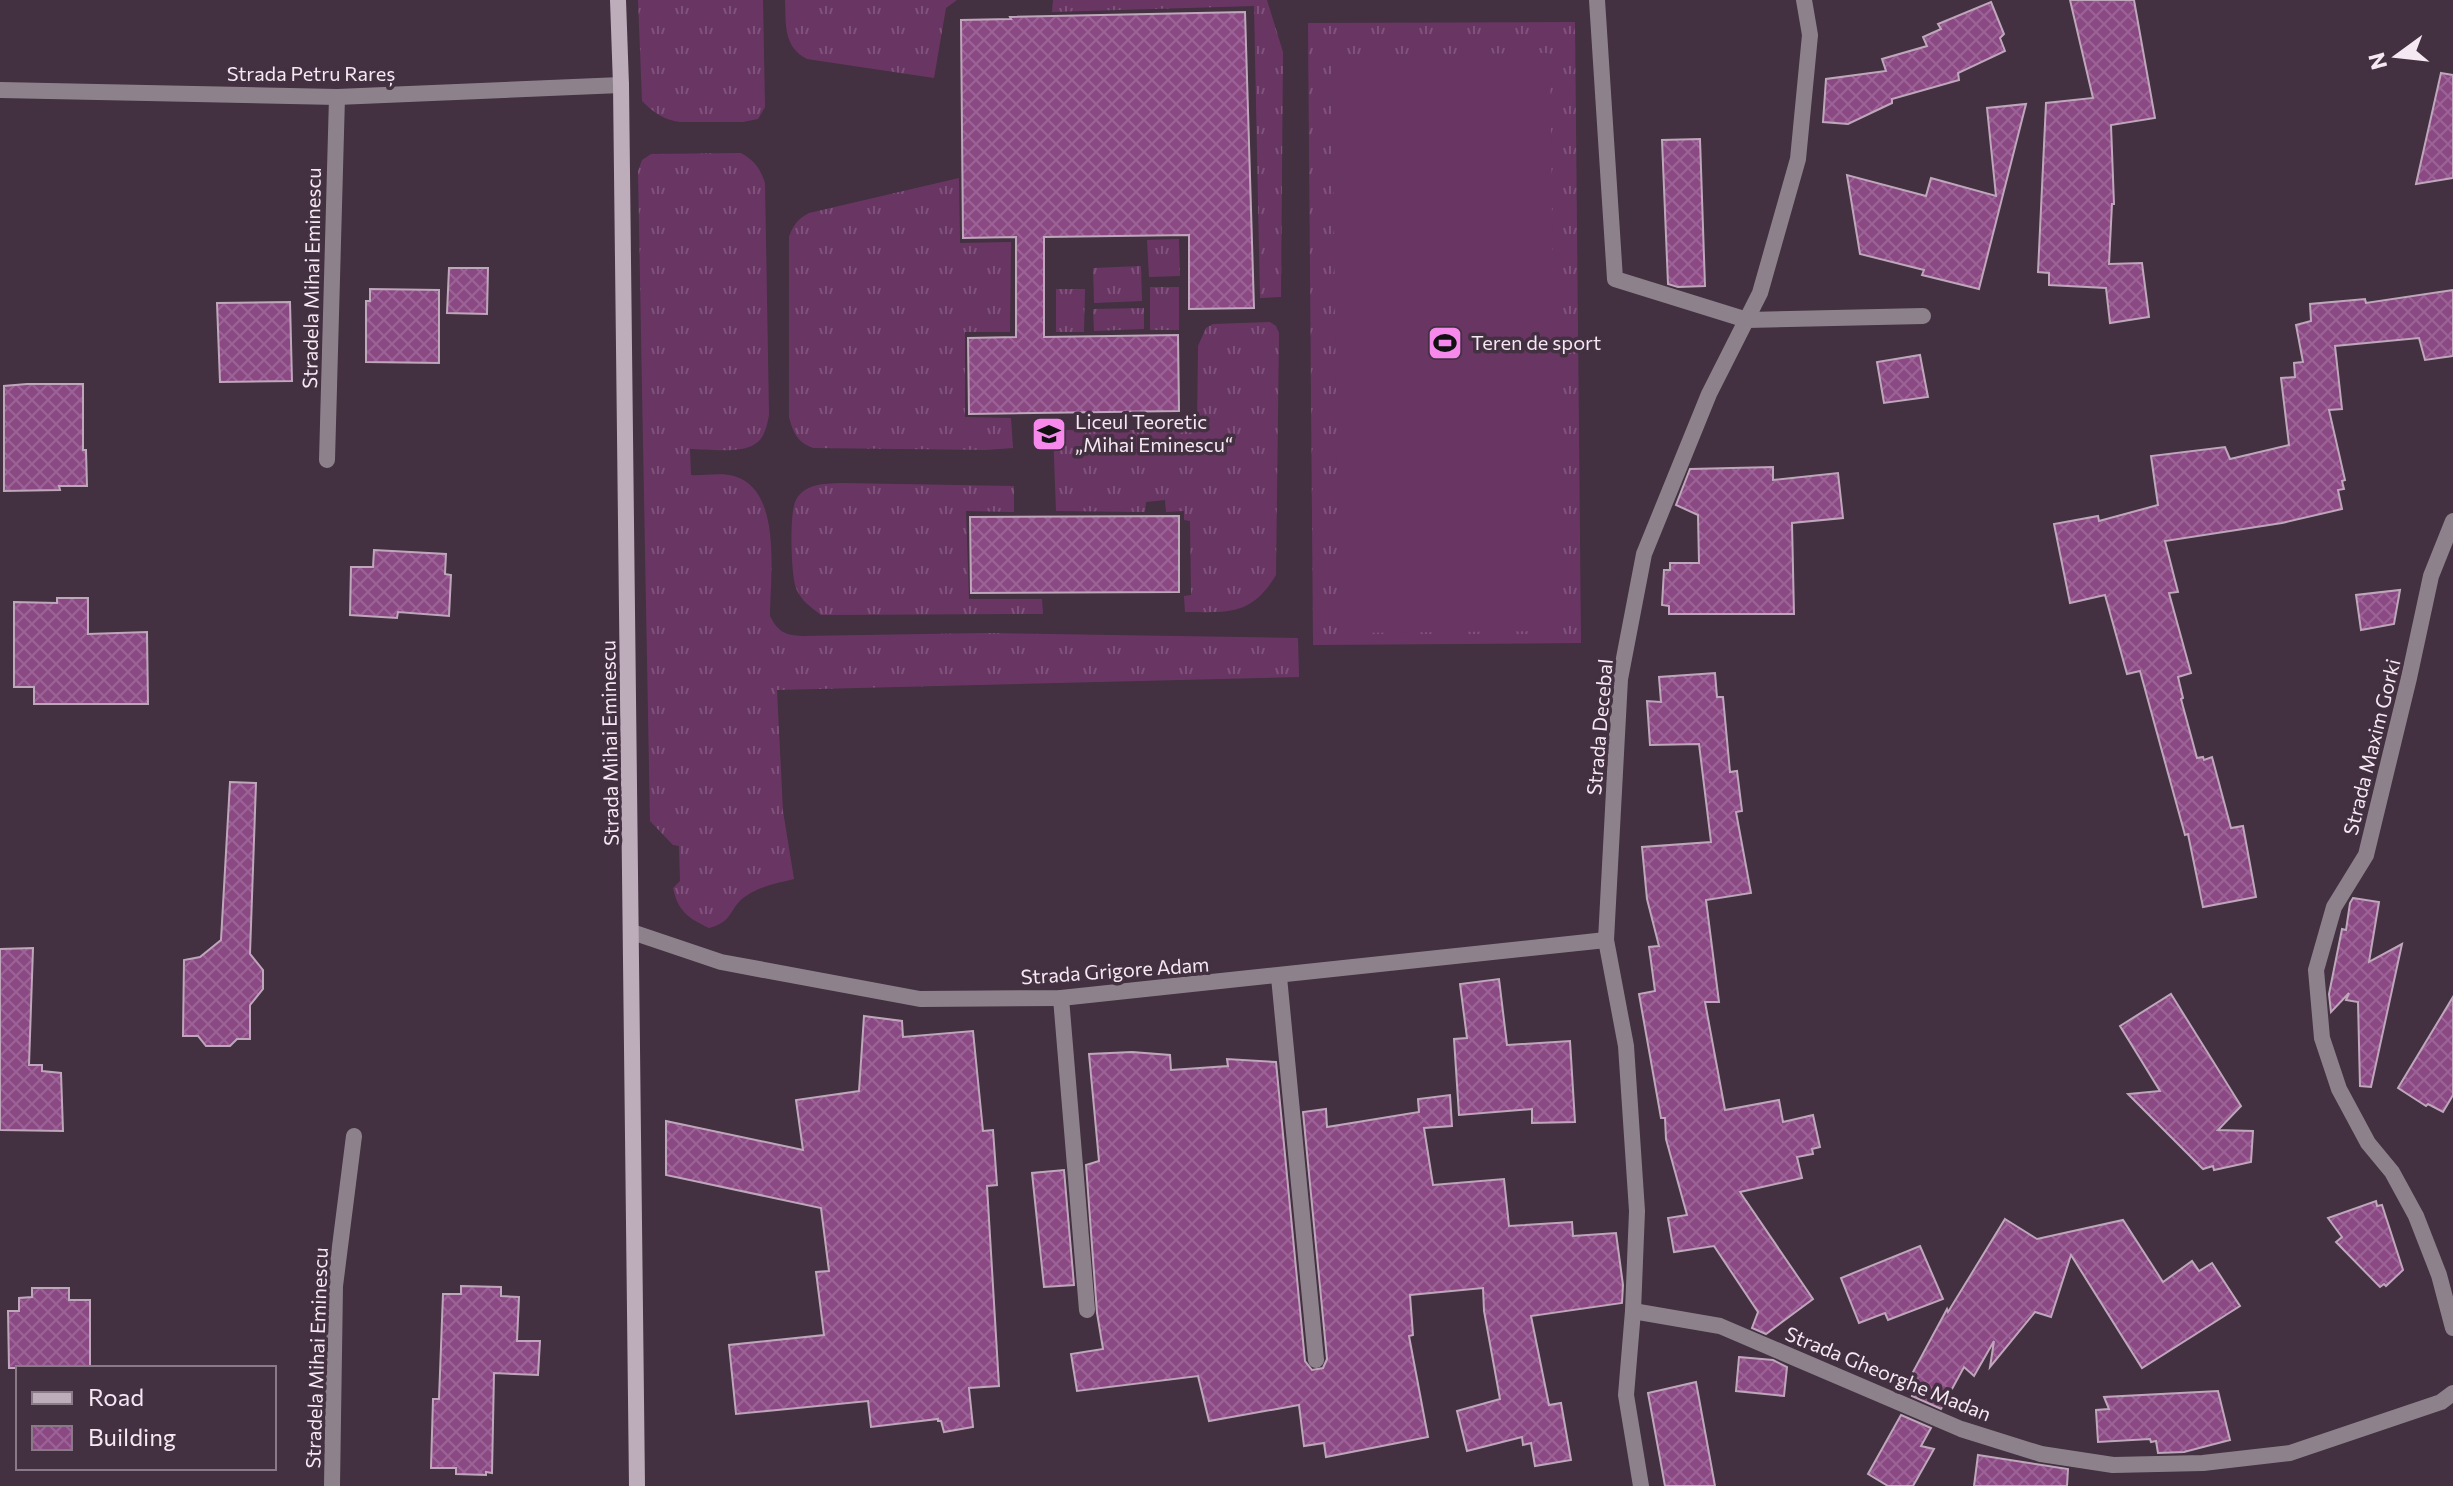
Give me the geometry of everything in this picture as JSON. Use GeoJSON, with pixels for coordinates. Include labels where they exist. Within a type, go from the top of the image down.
{"type":"FeatureCollection","features":[{"type":"Feature","properties":{"kind":"main road","name":"Strada Mihai Eminescu"},"geometry":{"type":"LineString","coordinates":[[618,0],[637,1486]]}},
{"type":"Feature","properties":{"kind":"street"},"geometry":{"type":"LineString","coordinates":[[1597,0],[1615,279],[1747,320],[1923,316]]}},
{"type":"Feature","properties":{"kind":"street","name":"Strada Decebal"},"geometry":{"type":"LineString","coordinates":[[1641,1486],[1626,1395],[1637,1211],[1626,1046],[1606,940],[1620,679],[1644,554],[1709,394],[1760,293],[1798,159],[1810,35],[1804,0]]}},
{"type":"Feature","properties":{"kind":"street","name":"Strada Petru Rareș"},"geometry":{"type":"LineString","coordinates":[[0,90],[337,97],[621,85]]}},
{"type":"Feature","properties":{"kind":"street","name":"Stradela Mihai Eminescu"},"geometry":{"type":"LineString","coordinates":[[327,460],[337,97]]}},
{"type":"Feature","properties":{"kind":"street","name":"Strada Maxim Gorki"},"geometry":{"type":"LineString","coordinates":[[2453,521],[2431,576],[2366,855],[2334,907],[2316,970],[2322,1038],[2339,1089],[2368,1143],[2392,1172],[2416,1216],[2439,1275],[2453,1328]]}},
{"type":"Feature","properties":{"kind":"street","name":"Strada Grigore Adam"},"geometry":{"type":"LineString","coordinates":[[632,932],[721,962],[920,999],[1061,998],[1606,940]]}},
{"type":"Feature","properties":{"kind":"street"},"geometry":{"type":"LineString","coordinates":[[1279,977],[1316,1360]]}},
{"type":"Feature","properties":{"kind":"street"},"geometry":{"type":"LineString","coordinates":[[1061,998],[1087,1310]]}},
{"type":"Feature","properties":{"kind":"street","name":"Stradela Mihai Eminescu"},"geometry":{"type":"LineString","coordinates":[[332,1486],[335,1286],[354,1136]]}},
{"type":"Feature","properties":{"kind":"street","name":"Strada Gheorghe Madan"},"geometry":{"type":"LineString","coordinates":[[1633,1311],[1720,1326],[1961,1429],[2041,1454],[2113,1465],[2203,1463],[2290,1453],[2441,1402],[2453,1393]]}},
{"type":"Feature","properties":{"kind":"green space"},"geometry":{"type":"Polygon","coordinates":[[[638,0],[763,0],[765,107],[758,119],[743,122],[680,122],[650,109],[642,101],[638,0]]]}},
{"type":"Feature","properties":{"kind":"green space"},"geometry":{"type":"Polygon","coordinates":[[[785,0],[957,0],[946,8],[934,78],[807,59],[790,41],[785,0]]]}},
{"type":"Feature","properties":{"kind":"green space"},"geometry":{"type":"Polygon","coordinates":[[[1053,0],[1267,0],[1283,52],[1281,297],[1260,298],[1254,6],[1052,12],[1053,0]]]}},
{"type":"Feature","properties":{"kind":"green space","name":"Teren de sport"},"geometry":{"type":"Polygon","coordinates":[[[1575,22],[1581,643],[1313,645],[1308,23],[1575,22]]]}},
{"type":"Feature","properties":{"kind":"green space","name":"Teren de sport"},"geometry":{"type":"Polygon","coordinates":[[[1550,53],[1557,631],[1339,633],[1332,55],[1550,53]]]}},
{"type":"Feature","properties":{"kind":"green space"},"geometry":{"type":"Polygon","coordinates":[[[741,153],[756,165],[765,183],[769,415],[761,438],[749,447],[733,450],[690,449],[691,475],[734,476],[750,484],[760,498],[767,516],[772,558],[770,616],[779,629],[802,636],[986,633],[1298,638],[1299,677],[777,690],[783,811],[794,879],[751,893],[723,922],[709,928],[690,917],[678,903],[673,888],[680,881],[679,846],[673,845],[650,821],[638,171],[642,160],[651,154],[741,153]]]}},
{"type":"Feature","properties":{"kind":"green space"},"geometry":{"type":"Polygon","coordinates":[[[959,178],[960,243],[1011,242],[1010,332],[965,332],[965,417],[1011,418],[1013,448],[808,446],[796,436],[789,417],[789,237],[792,229],[809,213],[959,178]]]}},
{"type":"Feature","properties":{"kind":"green space"},"geometry":{"type":"Polygon","coordinates":[[[1179,239],[1180,276],[1149,277],[1147,240],[1179,239]]]}},
{"type":"Feature","properties":{"kind":"green space"},"geometry":{"type":"Polygon","coordinates":[[[1141,266],[1142,301],[1094,303],[1093,268],[1141,266]]]}},
{"type":"Feature","properties":{"kind":"green space"},"geometry":{"type":"Polygon","coordinates":[[[1150,287],[1179,287],[1179,330],[1150,330],[1150,287]]]}},
{"type":"Feature","properties":{"kind":"green space"},"geometry":{"type":"Polygon","coordinates":[[[1056,289],[1085,289],[1084,332],[1056,332],[1056,289]]]}},
{"type":"Feature","properties":{"kind":"green space"},"geometry":{"type":"Polygon","coordinates":[[[1144,308],[1144,329],[1094,331],[1093,309],[1144,308]]]}},
{"type":"Feature","properties":{"kind":"green space"},"geometry":{"type":"Polygon","coordinates":[[[1270,322],[1279,333],[1276,575],[1267,589],[1247,605],[1226,611],[1185,612],[1184,596],[1191,595],[1190,521],[1184,520],[1184,511],[1166,512],[1165,500],[1146,502],[1145,512],[1056,511],[1053,430],[1197,430],[1198,346],[1206,328],[1213,324],[1270,322]]]}},
{"type":"Feature","properties":{"kind":"green space"},"geometry":{"type":"Polygon","coordinates":[[[822,484],[1014,486],[1014,512],[966,511],[969,599],[1042,599],[1043,614],[821,615],[803,600],[796,588],[792,517],[796,500],[805,490],[822,484]]]}},
{"type":"Feature","properties":{"kind":"building"},"geometry":{"type":"Polygon","coordinates":[[[2070,0],[2134,0],[2155,118],[2111,125],[2114,204],[2109,264],[2142,263],[2149,317],[2110,323],[2106,288],[2049,285],[2049,273],[2038,272],[2046,103],[2093,98],[2070,0]]]}},
{"type":"Feature","properties":{"kind":"building"},"geometry":{"type":"Polygon","coordinates":[[[1991,2],[2004,34],[2000,38],[2005,51],[1958,73],[1959,80],[1892,99],[1892,103],[1848,124],[1823,122],[1826,79],[1886,71],[1882,59],[1927,46],[1923,37],[1941,29],[1938,24],[1991,2]]]}},
{"type":"Feature","properties":{"kind":"building"},"geometry":{"type":"Polygon","coordinates":[[[1245,12],[1254,308],[1189,309],[1189,235],[1044,237],[1044,337],[1178,335],[1179,411],[969,414],[968,338],[1016,337],[1016,237],[963,238],[961,20],[1245,12]]]}},
{"type":"Feature","properties":{"kind":"building"},"geometry":{"type":"Polygon","coordinates":[[[2441,73],[2453,75],[2453,178],[2416,184],[2441,73]]]}},
{"type":"Feature","properties":{"kind":"building"},"geometry":{"type":"Polygon","coordinates":[[[2026,104],[1979,289],[1922,275],[1924,270],[1860,254],[1847,175],[1926,196],[1931,178],[1996,196],[1987,108],[2026,104]]]}},
{"type":"Feature","properties":{"kind":"building"},"geometry":{"type":"Polygon","coordinates":[[[1700,139],[1705,286],[1678,287],[1668,284],[1662,140],[1700,139]]]}},
{"type":"Feature","properties":{"kind":"building"},"geometry":{"type":"Polygon","coordinates":[[[449,268],[488,268],[487,314],[447,313],[449,268]]]}},
{"type":"Feature","properties":{"kind":"building"},"geometry":{"type":"Polygon","coordinates":[[[370,289],[439,290],[439,363],[366,362],[366,301],[370,301],[370,289]]]}},
{"type":"Feature","properties":{"kind":"building"},"geometry":{"type":"Polygon","coordinates":[[[2453,290],[2453,356],[2425,360],[2419,338],[2335,346],[2342,409],[2329,410],[2345,480],[2342,481],[2344,489],[2338,490],[2342,509],[2282,523],[2165,541],[2178,592],[2169,593],[2191,673],[2178,677],[2181,699],[2197,758],[2203,757],[2204,760],[2212,757],[2231,828],[2243,826],[2256,897],[2203,907],[2188,834],[2185,835],[2140,671],[2127,674],[2105,595],[2070,603],[2054,524],[2098,516],[2099,521],[2158,505],[2151,456],[2225,447],[2230,459],[2289,445],[2281,378],[2295,377],[2294,363],[2303,362],[2296,325],[2311,321],[2310,304],[2365,299],[2366,303],[2453,290]]]}},
{"type":"Feature","properties":{"kind":"building"},"geometry":{"type":"Polygon","coordinates":[[[290,302],[292,381],[220,382],[217,303],[290,302]]]}},
{"type":"Feature","properties":{"kind":"building"},"geometry":{"type":"Polygon","coordinates":[[[1920,355],[1928,397],[1884,403],[1877,362],[1920,355]]]}},
{"type":"Feature","properties":{"kind":"building"},"geometry":{"type":"Polygon","coordinates":[[[83,384],[83,450],[86,450],[87,486],[4,491],[4,386],[83,384]]]}},
{"type":"Feature","properties":{"kind":"building"},"geometry":{"type":"Polygon","coordinates":[[[1773,467],[1773,480],[1838,473],[1843,518],[1792,523],[1794,614],[1669,614],[1669,606],[1662,605],[1664,570],[1670,570],[1670,563],[1699,563],[1698,515],[1676,505],[1690,469],[1773,467]]]}},
{"type":"Feature","properties":{"kind":"building"},"geometry":{"type":"Polygon","coordinates":[[[1179,516],[1179,592],[971,593],[970,517],[1179,516]]]}},
{"type":"Feature","properties":{"kind":"building"},"geometry":{"type":"Polygon","coordinates":[[[374,550],[446,554],[445,574],[451,575],[449,616],[398,612],[397,618],[350,615],[351,567],[373,567],[374,550]]]}},
{"type":"Feature","properties":{"kind":"building"},"geometry":{"type":"Polygon","coordinates":[[[2400,590],[2394,624],[2361,630],[2356,595],[2400,590]]]}},
{"type":"Feature","properties":{"kind":"building"},"geometry":{"type":"Polygon","coordinates":[[[57,598],[88,598],[88,634],[147,632],[148,704],[34,704],[34,687],[14,687],[14,602],[57,603],[57,598]]]}},
{"type":"Feature","properties":{"kind":"building"},"geometry":{"type":"Polygon","coordinates":[[[1715,673],[1717,697],[1723,697],[1730,772],[1737,771],[1742,811],[1736,812],[1751,893],[1706,900],[1719,1002],[1705,1002],[1725,1110],[1779,1100],[1783,1122],[1813,1115],[1820,1147],[1812,1149],[1813,1154],[1797,1157],[1802,1178],[1740,1192],[1813,1299],[1766,1334],[1752,1328],[1758,1312],[1714,1246],[1674,1252],[1668,1218],[1687,1215],[1666,1139],[1665,1118],[1661,1118],[1639,994],[1655,991],[1649,947],[1659,946],[1647,899],[1642,847],[1711,842],[1699,744],[1650,745],[1647,701],[1661,702],[1659,677],[1715,673]]]}},
{"type":"Feature","properties":{"kind":"building"},"geometry":{"type":"Polygon","coordinates":[[[230,782],[256,783],[250,954],[263,970],[263,989],[250,1005],[250,1039],[237,1039],[230,1046],[206,1046],[198,1036],[183,1036],[184,960],[200,957],[221,940],[230,782]]]}},
{"type":"Feature","properties":{"kind":"building"},"geometry":{"type":"Polygon","coordinates":[[[2353,898],[2379,902],[2369,962],[2402,944],[2371,1087],[2360,1086],[2358,1002],[2346,1000],[2349,993],[2331,1012],[2329,994],[2342,929],[2346,930],[2353,898]]]}},
{"type":"Feature","properties":{"kind":"building"},"geometry":{"type":"Polygon","coordinates":[[[33,948],[29,1065],[42,1065],[42,1071],[61,1073],[63,1131],[0,1130],[0,949],[33,948]]]}},
{"type":"Feature","properties":{"kind":"building"},"geometry":{"type":"Polygon","coordinates":[[[1499,979],[1507,1045],[1570,1041],[1575,1122],[1532,1123],[1532,1109],[1459,1115],[1454,1039],[1467,1038],[1460,984],[1499,979]]]}},
{"type":"Feature","properties":{"kind":"building"},"geometry":{"type":"Polygon","coordinates":[[[2171,994],[2241,1106],[2218,1130],[2253,1131],[2251,1162],[2214,1170],[2213,1166],[2203,1169],[2128,1094],[2160,1091],[2120,1026],[2171,994]]]}},
{"type":"Feature","properties":{"kind":"building"},"geometry":{"type":"Polygon","coordinates":[[[2453,997],[2453,1095],[2443,1112],[2428,1104],[2426,1106],[2398,1088],[2453,997]]]}},
{"type":"Feature","properties":{"kind":"building"},"geometry":{"type":"Polygon","coordinates":[[[864,1016],[902,1021],[903,1037],[973,1031],[983,1131],[993,1130],[997,1185],[987,1186],[999,1386],[969,1388],[973,1427],[944,1432],[938,1419],[871,1427],[868,1401],[736,1414],[729,1345],[824,1335],[816,1272],[829,1271],[821,1208],[666,1175],[666,1121],[803,1150],[796,1100],[859,1091],[864,1016]]]}},
{"type":"Feature","properties":{"kind":"building"},"geometry":{"type":"Polygon","coordinates":[[[1132,1052],[1170,1055],[1171,1070],[1228,1066],[1227,1059],[1276,1062],[1305,1361],[1312,1370],[1323,1368],[1327,1359],[1303,1112],[1326,1109],[1327,1127],[1419,1112],[1418,1099],[1450,1095],[1452,1126],[1424,1128],[1433,1185],[1504,1179],[1509,1226],[1572,1222],[1573,1236],[1616,1233],[1623,1285],[1622,1303],[1531,1316],[1549,1405],[1561,1403],[1571,1460],[1535,1466],[1531,1443],[1523,1445],[1522,1437],[1467,1451],[1457,1411],[1500,1399],[1484,1311],[1483,1288],[1410,1295],[1413,1335],[1409,1336],[1428,1437],[1326,1457],[1324,1443],[1304,1446],[1299,1405],[1209,1421],[1198,1376],[1077,1391],[1071,1354],[1103,1349],[1097,1313],[1086,1165],[1099,1161],[1089,1054],[1132,1052]]]}},
{"type":"Feature","properties":{"kind":"building"},"geometry":{"type":"Polygon","coordinates":[[[1064,1170],[1074,1285],[1044,1287],[1032,1173],[1064,1170]]]}},
{"type":"Feature","properties":{"kind":"building"},"geometry":{"type":"Polygon","coordinates":[[[2376,1201],[2377,1206],[2382,1205],[2403,1270],[2386,1286],[2380,1287],[2336,1242],[2342,1237],[2328,1218],[2376,1201]]]}},
{"type":"Feature","properties":{"kind":"building"},"geometry":{"type":"Polygon","coordinates":[[[2005,1219],[2037,1239],[2123,1220],[2163,1282],[2192,1261],[2199,1271],[2212,1263],[2240,1306],[2142,1368],[2071,1255],[2051,1317],[2035,1312],[1990,1367],[1994,1341],[1974,1376],[1964,1367],[1941,1409],[1912,1396],[1915,1390],[1906,1385],[1947,1309],[1948,1312],[2005,1219]]]}},
{"type":"Feature","properties":{"kind":"building"},"geometry":{"type":"Polygon","coordinates":[[[1920,1246],[1943,1299],[1888,1320],[1885,1313],[1859,1323],[1841,1278],[1920,1246]]]}},
{"type":"Feature","properties":{"kind":"building"},"geometry":{"type":"Polygon","coordinates":[[[461,1286],[501,1287],[501,1296],[519,1297],[517,1341],[540,1341],[538,1375],[494,1373],[492,1473],[486,1472],[486,1475],[456,1474],[456,1468],[431,1468],[433,1399],[439,1399],[443,1294],[461,1294],[461,1286]]]}},
{"type":"Feature","properties":{"kind":"building"},"geometry":{"type":"Polygon","coordinates":[[[32,1288],[69,1288],[69,1300],[90,1300],[90,1366],[9,1368],[8,1311],[19,1311],[19,1298],[32,1297],[32,1288]]]}},
{"type":"Feature","properties":{"kind":"building"},"geometry":{"type":"Polygon","coordinates":[[[1739,1357],[1773,1360],[1787,1367],[1784,1396],[1736,1391],[1739,1357]]]}},
{"type":"Feature","properties":{"kind":"building"},"geometry":{"type":"Polygon","coordinates":[[[1696,1382],[1715,1486],[1665,1486],[1648,1393],[1696,1382]]]}},
{"type":"Feature","properties":{"kind":"building"},"geometry":{"type":"Polygon","coordinates":[[[2218,1391],[2230,1440],[2184,1452],[2158,1453],[2156,1441],[2151,1442],[2150,1439],[2098,1442],[2096,1410],[2109,1409],[2104,1397],[2218,1391]]]}},
{"type":"Feature","properties":{"kind":"building"},"geometry":{"type":"Polygon","coordinates":[[[1901,1415],[1931,1428],[1921,1446],[1934,1449],[1913,1486],[1888,1486],[1868,1474],[1901,1415]]]}},
{"type":"Feature","properties":{"kind":"building"},"geometry":{"type":"Polygon","coordinates":[[[1978,1455],[2068,1469],[2067,1486],[1974,1486],[1978,1455]]]}},
{"type":"Feature","properties":{"kind":"place","name":"Teren de sport"},"geometry":{"type":"Point","coordinates":[1445,343]}},
{"type":"Feature","properties":{"kind":"place","name":"Liceul Teoretic „Mihai Eminescu“"},"geometry":{"type":"Point","coordinates":[1049,434]}}]}
